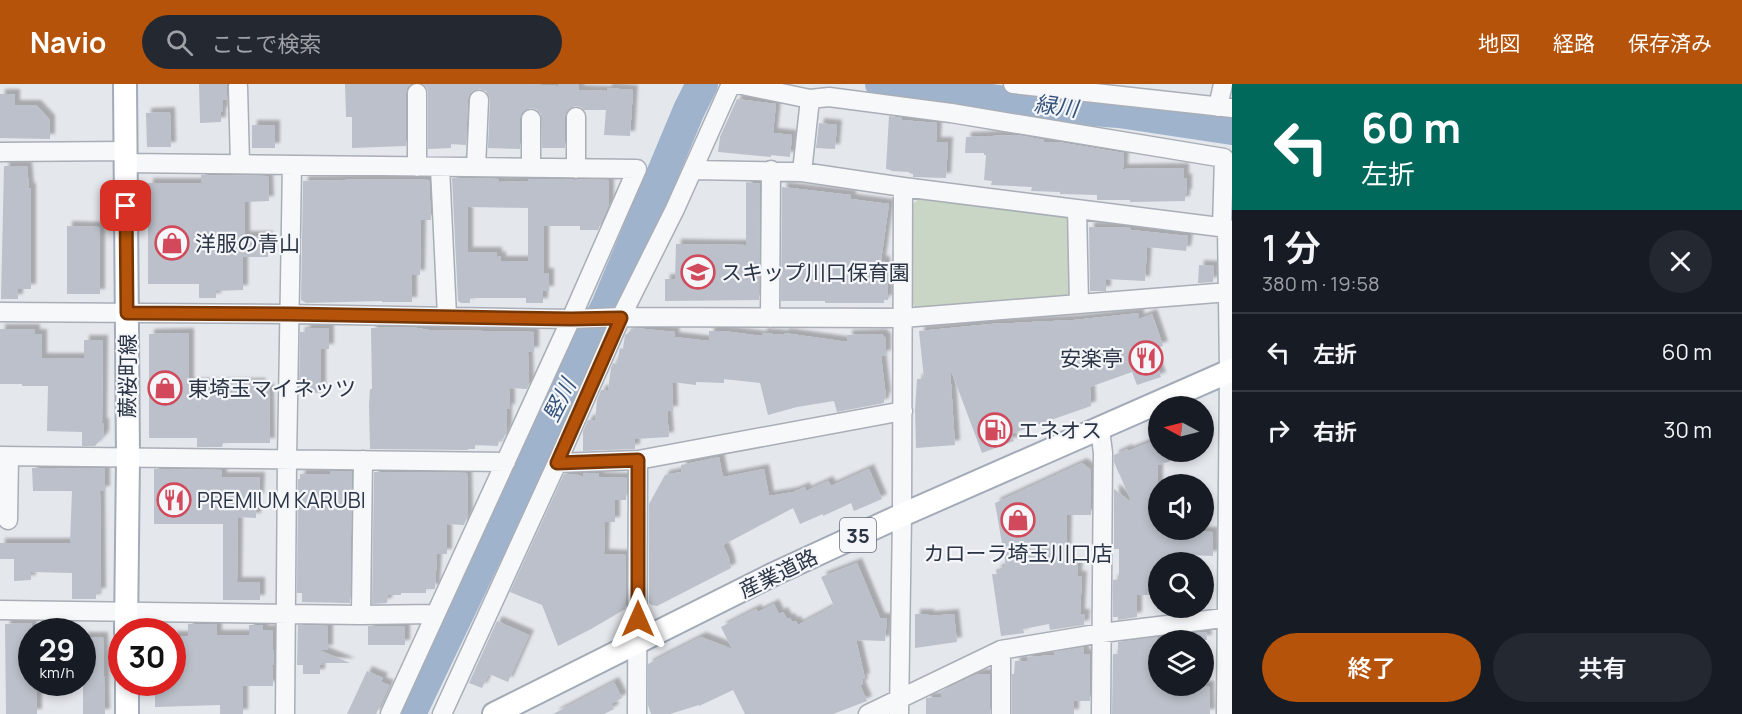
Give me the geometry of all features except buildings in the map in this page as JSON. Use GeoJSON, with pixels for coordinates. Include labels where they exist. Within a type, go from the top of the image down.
{"type":"FeatureCollection","features":[{"type":"Feature","properties":{"kind":"main road","name":"蕨桜町線"},"geometry":{"type":"LineString","coordinates":[[125,84],[128,458],[126,618]]}},
{"type":"Feature","properties":{"kind":"main road","name":"産業道路"},"geometry":{"type":"LineString","coordinates":[[494,714],[774,574],[1230,370]]}},
{"type":"Feature","properties":{"kind":"main road"},"geometry":{"type":"LineString","coordinates":[[127,696],[127,714]]}},
{"type":"Feature","properties":{"kind":"street"},"geometry":{"type":"LineString","coordinates":[[442,714],[621,318],[693,170],[731,84]]}},
{"type":"Feature","properties":{"kind":"street"},"geometry":{"type":"LineString","coordinates":[[738,84],[810,99],[829,97],[951,113],[1224,158],[1230,370],[1229,617],[1226,714]]}},
{"type":"Feature","properties":{"kind":"street"},"geometry":{"type":"LineString","coordinates":[[1013,84],[1111,90],[1225,107],[1222,84]]}},
{"type":"Feature","properties":{"kind":"street"},"geometry":{"type":"LineString","coordinates":[[237,87],[240,164]]}},
{"type":"Feature","properties":{"kind":"street"},"geometry":{"type":"LineString","coordinates":[[417,93],[417,167]]}},
{"type":"Feature","properties":{"kind":"street"},"geometry":{"type":"LineString","coordinates":[[802,171],[810,99]]}},
{"type":"Feature","properties":{"kind":"street"},"geometry":{"type":"LineString","coordinates":[[476,167],[479,100]]}},
{"type":"Feature","properties":{"kind":"street"},"geometry":{"type":"LineString","coordinates":[[576,117],[576,169]]}},
{"type":"Feature","properties":{"kind":"street"},"geometry":{"type":"LineString","coordinates":[[531,118],[531,168]]}},
{"type":"Feature","properties":{"kind":"street"},"geometry":{"type":"LineString","coordinates":[[0,152],[240,164],[637,169],[571,319],[390,714]]}},
{"type":"Feature","properties":{"kind":"street"},"geometry":{"type":"LineString","coordinates":[[285,714],[286,459],[292,165]]}},
{"type":"Feature","properties":{"kind":"street"},"geometry":{"type":"LineString","coordinates":[[440,167],[447,316]]}},
{"type":"Feature","properties":{"kind":"street"},"geometry":{"type":"LineString","coordinates":[[693,170],[802,171],[903,187],[1227,228]]}},
{"type":"Feature","properties":{"kind":"street"},"geometry":{"type":"LineString","coordinates":[[770,318],[771,171]]}},
{"type":"Feature","properties":{"kind":"street"},"geometry":{"type":"LineString","coordinates":[[899,707],[903,187]]}},
{"type":"Feature","properties":{"kind":"street"},"geometry":{"type":"LineString","coordinates":[[1077,209],[1079,304]]}},
{"type":"Feature","properties":{"kind":"street"},"geometry":{"type":"LineString","coordinates":[[0,312],[571,319],[903,318],[1229,292]]}},
{"type":"Feature","properties":{"kind":"street"},"geometry":{"type":"LineString","coordinates":[[557,463],[638,460],[903,411]]}},
{"type":"Feature","properties":{"kind":"street"},"geometry":{"type":"LineString","coordinates":[[1100,429],[1103,453],[1101,714]]}},
{"type":"Feature","properties":{"kind":"street"},"geometry":{"type":"LineString","coordinates":[[8,520],[4,457],[506,462]]}},
{"type":"Feature","properties":{"kind":"street"},"geometry":{"type":"LineString","coordinates":[[361,615],[363,460]]}},
{"type":"Feature","properties":{"kind":"street"},"geometry":{"type":"LineString","coordinates":[[637,714],[638,460]]}},
{"type":"Feature","properties":{"kind":"street"},"geometry":{"type":"LineString","coordinates":[[0,610],[108,620]]}},
{"type":"Feature","properties":{"kind":"street"},"geometry":{"type":"LineString","coordinates":[[186,619],[285,614],[435,614]]}},
{"type":"Feature","properties":{"kind":"street"},"geometry":{"type":"LineString","coordinates":[[868,714],[899,707],[1001,650],[1102,633],[1229,617]]}},
{"type":"Feature","properties":{"kind":"street"},"geometry":{"type":"LineString","coordinates":[[1001,650],[1001,714]]}},
{"type":"Feature","properties":{"kind":"green space"},"geometry":{"type":"Polygon","coordinates":[[[921,197],[1067,217],[1073,223],[1073,292],[1069,296],[918,309],[910,302],[912,205],[921,197]]]}},
{"type":"Feature","properties":{"kind":"waterway","name":"竪川"},"geometry":{"type":"LineString","coordinates":[[410,714],[542,434],[607,306],[702,84]]}},
{"type":"Feature","properties":{"kind":"waterway","name":"緑川"},"geometry":{"type":"LineString","coordinates":[[881,84],[1026,105],[1119,112],[1232,129]]}},
{"type":"Feature","properties":{"kind":"place","name":"洋服の青山"},"geometry":{"type":"Point","coordinates":[172,243]}},
{"type":"Feature","properties":{"kind":"place","name":"スキップ川口保育園"},"geometry":{"type":"Point","coordinates":[698,272]}},
{"type":"Feature","properties":{"kind":"place","name":"安楽亭"},"geometry":{"type":"Point","coordinates":[1146,358]}},
{"type":"Feature","properties":{"kind":"place","name":"東埼玉マイネッツ"},"geometry":{"type":"Point","coordinates":[165,388]}},
{"type":"Feature","properties":{"kind":"place","name":"エネオス"},"geometry":{"type":"Point","coordinates":[995,430]}},
{"type":"Feature","properties":{"kind":"place","name":"PREMIUM KARUBI"},"geometry":{"type":"Point","coordinates":[174,500]}},
{"type":"Feature","properties":{"kind":"place","name":"カローラ埼玉川口店"},"geometry":{"type":"Point","coordinates":[1018,520]}},
{"type":"Feature","properties":{"kind":"route"},"geometry":{"type":"LineString","coordinates":[[126,206],[127,313],[621,318],[557,463],[638,460],[638,619]]}}]}
